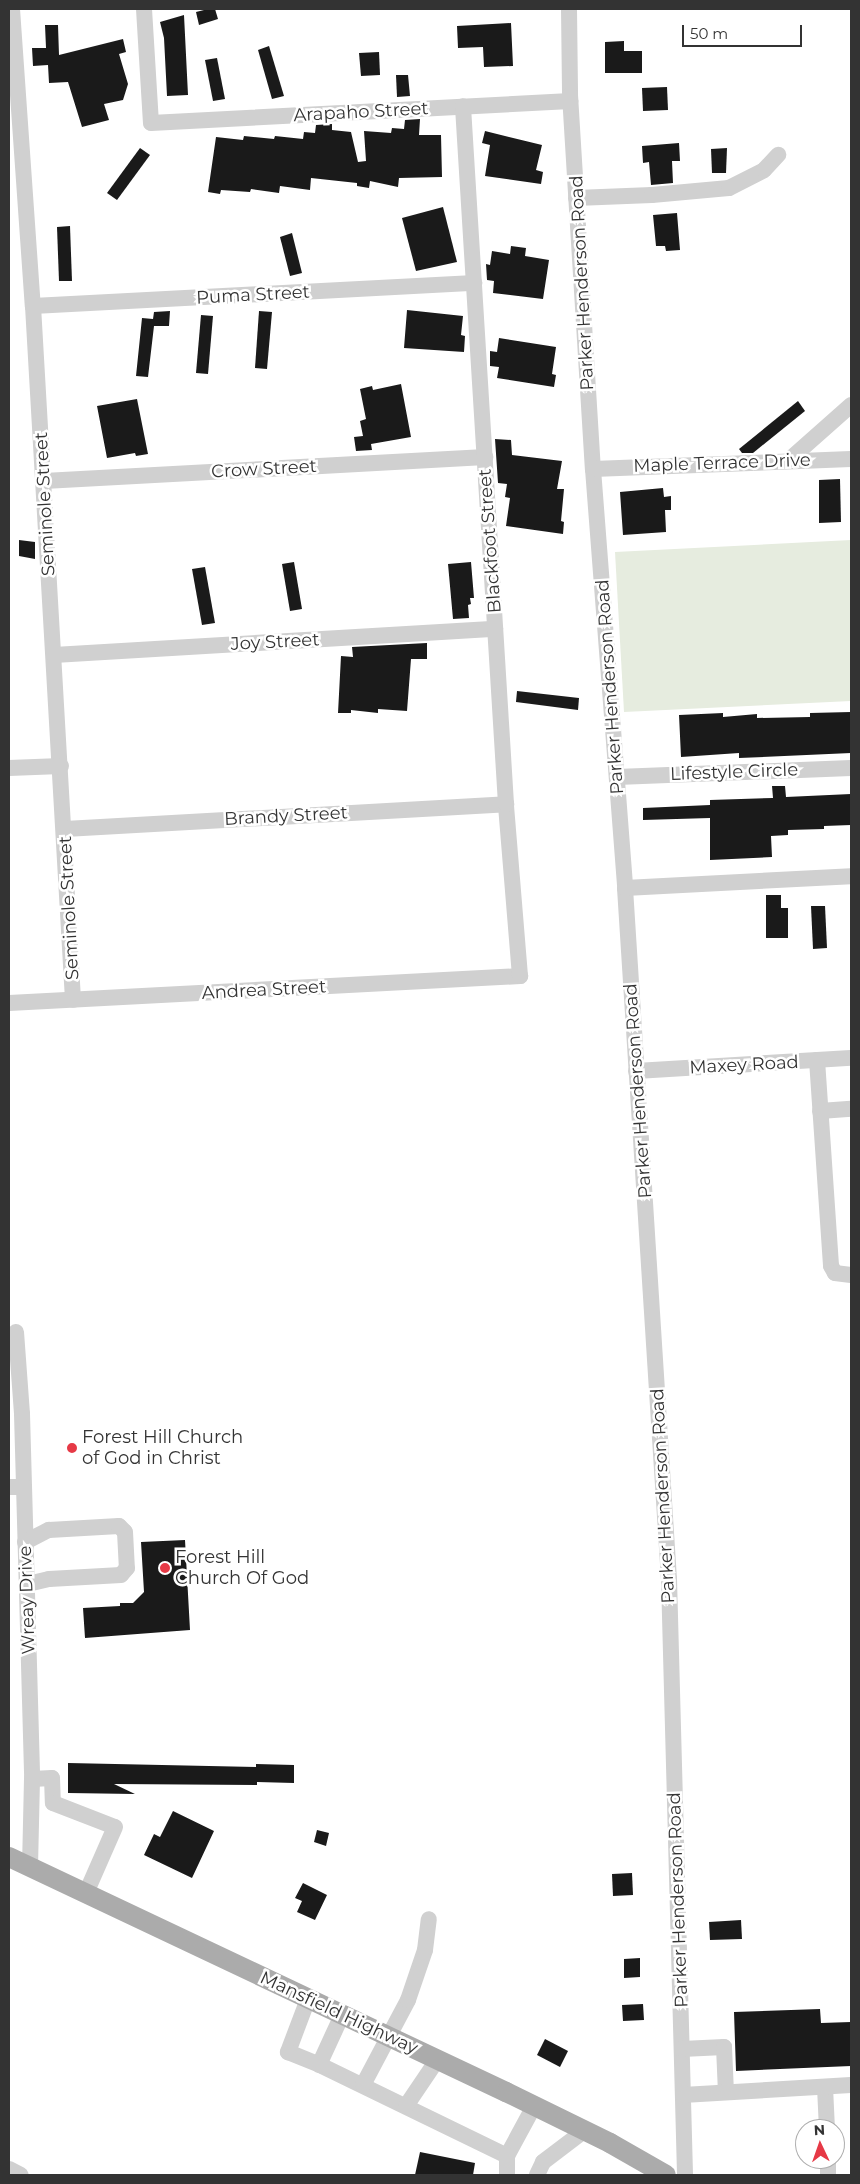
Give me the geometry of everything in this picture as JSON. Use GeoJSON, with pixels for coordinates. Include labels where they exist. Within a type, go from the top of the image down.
{"type":"FeatureCollection","features":[{"type":"Feature","properties":{"kind":"main road","name":"Mansfield Highway"},"geometry":{"type":"LineString","coordinates":[[9,1857],[534,2106],[666,2175]]}},
{"type":"Feature","properties":{"kind":"street","name":"Seminole Street"},"geometry":{"type":"LineString","coordinates":[[12,9],[44,480],[65,829],[73,1000]]}},
{"type":"Feature","properties":{"kind":"street","name":"Arapaho Street"},"geometry":{"type":"LineString","coordinates":[[144,9],[151,123],[570,100]]}},
{"type":"Feature","properties":{"kind":"street","name":"Parker Henderson Road"},"geometry":{"type":"LineString","coordinates":[[569,9],[570,100],[593,469],[625,888],[669,1579],[685,2175]]}},
{"type":"Feature","properties":{"kind":"street","name":"Blackfoot Street"},"geometry":{"type":"LineString","coordinates":[[463,106],[506,804],[520,976]]}},
{"type":"Feature","properties":{"kind":"street"},"geometry":{"type":"LineString","coordinates":[[576,198],[652,195],[728,188],[764,170],[778,155]]}},
{"type":"Feature","properties":{"kind":"street","name":"Puma Street"},"geometry":{"type":"LineString","coordinates":[[33,306],[474,283]]}},
{"type":"Feature","properties":{"kind":"street"},"geometry":{"type":"LineString","coordinates":[[788,460],[851,405]]}},
{"type":"Feature","properties":{"kind":"street","name":"Crow Street"},"geometry":{"type":"LineString","coordinates":[[44,480],[485,457]]}},
{"type":"Feature","properties":{"kind":"street","name":"Maple Terrace Drive"},"geometry":{"type":"LineString","coordinates":[[593,469],[851,459]]}},
{"type":"Feature","properties":{"kind":"street","name":"Joy Street"},"geometry":{"type":"LineString","coordinates":[[54,655],[495,629]]}},
{"type":"Feature","properties":{"kind":"street"},"geometry":{"type":"LineString","coordinates":[[9,768],[61,766]]}},
{"type":"Feature","properties":{"kind":"street","name":"Lifestyle Circle"},"geometry":{"type":"LineString","coordinates":[[617,777],[851,768]]}},
{"type":"Feature","properties":{"kind":"street","name":"Brandy Street"},"geometry":{"type":"LineString","coordinates":[[65,829],[506,804]]}},
{"type":"Feature","properties":{"kind":"street"},"geometry":{"type":"LineString","coordinates":[[625,888],[851,876]]}},
{"type":"Feature","properties":{"kind":"street","name":"Andrea Street"},"geometry":{"type":"LineString","coordinates":[[9,1003],[520,976]]}},
{"type":"Feature","properties":{"kind":"street","name":"Maxey Road"},"geometry":{"type":"LineString","coordinates":[[636,1071],[851,1058]]}},
{"type":"Feature","properties":{"kind":"street"},"geometry":{"type":"LineString","coordinates":[[817,1060],[831,1266],[835,1273],[851,1275]]}},
{"type":"Feature","properties":{"kind":"street"},"geometry":{"type":"LineString","coordinates":[[820,1111],[851,1109]]}},
{"type":"Feature","properties":{"kind":"street","name":"Wreay Drive"},"geometry":{"type":"LineString","coordinates":[[16,1332],[14,1394],[16,1486],[25,1542],[27,1584],[32,1779],[30,1868]]}},
{"type":"Feature","properties":{"kind":"street"},"geometry":{"type":"LineString","coordinates":[[25,1542],[49,1530],[119,1526],[124,1532],[127,1568],[121,1575],[49,1580],[27,1584]]}},
{"type":"Feature","properties":{"kind":"street"},"geometry":{"type":"LineString","coordinates":[[32,1779],[52,1778],[53,1803],[115,1827],[86,1893]]}},
{"type":"Feature","properties":{"kind":"street"},"geometry":{"type":"LineString","coordinates":[[363,2086],[390,2037],[417,1976],[429,1919]]}},
{"type":"Feature","properties":{"kind":"street"},"geometry":{"type":"LineString","coordinates":[[308,1999],[288,2052],[406,2106],[507,2156]]}},
{"type":"Feature","properties":{"kind":"street"},"geometry":{"type":"LineString","coordinates":[[319,2065],[342,2014]]}},
{"type":"Feature","properties":{"kind":"street"},"geometry":{"type":"LineString","coordinates":[[682,2049],[724,2047],[726,2092]]}},
{"type":"Feature","properties":{"kind":"street"},"geometry":{"type":"LineString","coordinates":[[406,2106],[437,2060]]}},
{"type":"Feature","properties":{"kind":"street"},"geometry":{"type":"LineString","coordinates":[[683,2096],[851,2085]]}},
{"type":"Feature","properties":{"kind":"street"},"geometry":{"type":"LineString","coordinates":[[825,2087],[827,2119]]}},
{"type":"Feature","properties":{"kind":"street"},"geometry":{"type":"LineString","coordinates":[[507,2175],[507,2156],[534,2106]]}},
{"type":"Feature","properties":{"kind":"street"},"geometry":{"type":"LineString","coordinates":[[537,2175],[544,2162],[584,2131]]}},
{"type":"Feature","properties":{"kind":"street"},"geometry":{"type":"LineString","coordinates":[[9,2169],[22,2175]]}},
{"type":"Feature","properties":{"kind":"shaded area"},"geometry":{"type":"Polygon","coordinates":[[[851,540],[851,701],[624,712],[615,552],[851,540]]]}},
{"type":"Feature","properties":{"kind":"building"},"geometry":{"type":"Polygon","coordinates":[[[215,9],[218,19],[199,25],[196,12],[215,9]]]}},
{"type":"Feature","properties":{"kind":"building"},"geometry":{"type":"Polygon","coordinates":[[[184,15],[188,95],[167,96],[164,38],[160,22],[184,15]]]}},
{"type":"Feature","properties":{"kind":"building"},"geometry":{"type":"Polygon","coordinates":[[[511,23],[513,66],[484,67],[483,47],[458,48],[457,26],[511,23]]]}},
{"type":"Feature","properties":{"kind":"building"},"geometry":{"type":"Polygon","coordinates":[[[45,25],[58,25],[59,55],[123,39],[126,52],[119,54],[128,84],[123,100],[104,104],[109,120],[82,127],[68,82],[49,83],[48,65],[33,66],[32,48],[46,48],[45,25]]]}},
{"type":"Feature","properties":{"kind":"building"},"geometry":{"type":"Polygon","coordinates":[[[624,41],[624,51],[642,51],[642,73],[605,73],[605,42],[624,41]]]}},
{"type":"Feature","properties":{"kind":"building"},"geometry":{"type":"Polygon","coordinates":[[[269,46],[284,96],[272,99],[258,50],[269,46]]]}},
{"type":"Feature","properties":{"kind":"building"},"geometry":{"type":"Polygon","coordinates":[[[379,52],[380,75],[361,76],[359,53],[379,52]]]}},
{"type":"Feature","properties":{"kind":"building"},"geometry":{"type":"Polygon","coordinates":[[[217,58],[225,99],[213,101],[205,60],[217,58]]]}},
{"type":"Feature","properties":{"kind":"building"},"geometry":{"type":"Polygon","coordinates":[[[396,75],[408,75],[410,96],[397,97],[396,75]]]}},
{"type":"Feature","properties":{"kind":"building"},"geometry":{"type":"Polygon","coordinates":[[[667,87],[668,110],[643,111],[642,88],[667,87]]]}},
{"type":"Feature","properties":{"kind":"building"},"geometry":{"type":"Polygon","coordinates":[[[420,119],[419,135],[441,135],[442,177],[399,178],[398,187],[370,181],[369,188],[357,186],[357,183],[311,178],[310,190],[280,186],[279,193],[251,189],[250,192],[221,190],[220,194],[208,192],[216,137],[243,140],[244,136],[274,139],[275,136],[303,139],[304,132],[315,133],[316,125],[332,124],[332,130],[351,132],[358,162],[366,161],[364,131],[391,133],[392,128],[404,129],[405,120],[420,119]]]}},
{"type":"Feature","properties":{"kind":"building"},"geometry":{"type":"Polygon","coordinates":[[[485,131],[542,145],[536,170],[543,172],[541,184],[485,176],[490,145],[482,143],[485,131]]]}},
{"type":"Feature","properties":{"kind":"building"},"geometry":{"type":"Polygon","coordinates":[[[679,143],[680,161],[672,161],[673,183],[651,185],[649,162],[643,163],[642,146],[679,143]]]}},
{"type":"Feature","properties":{"kind":"building"},"geometry":{"type":"Polygon","coordinates":[[[140,148],[150,155],[117,200],[107,193],[140,148]]]}},
{"type":"Feature","properties":{"kind":"building"},"geometry":{"type":"Polygon","coordinates":[[[727,148],[726,173],[712,173],[711,149],[727,148]]]}},
{"type":"Feature","properties":{"kind":"building"},"geometry":{"type":"Polygon","coordinates":[[[443,207],[457,262],[416,271],[402,218],[443,207]]]}},
{"type":"Feature","properties":{"kind":"building"},"geometry":{"type":"Polygon","coordinates":[[[677,213],[680,250],[666,251],[665,246],[656,246],[653,215],[677,213]]]}},
{"type":"Feature","properties":{"kind":"building"},"geometry":{"type":"Polygon","coordinates":[[[70,226],[72,281],[59,281],[57,227],[70,226]]]}},
{"type":"Feature","properties":{"kind":"building"},"geometry":{"type":"Polygon","coordinates":[[[292,233],[302,273],[290,276],[280,237],[292,233]]]}},
{"type":"Feature","properties":{"kind":"building"},"geometry":{"type":"Polygon","coordinates":[[[511,246],[526,248],[525,256],[549,260],[543,299],[493,293],[494,281],[487,280],[486,264],[490,265],[492,251],[510,254],[511,246]]]}},
{"type":"Feature","properties":{"kind":"building"},"geometry":{"type":"Polygon","coordinates":[[[407,310],[463,316],[461,335],[465,336],[464,352],[404,348],[407,310]]]}},
{"type":"Feature","properties":{"kind":"building"},"geometry":{"type":"Polygon","coordinates":[[[170,311],[169,326],[154,326],[148,377],[136,376],[142,318],[153,319],[154,312],[170,311]]]}},
{"type":"Feature","properties":{"kind":"building"},"geometry":{"type":"Polygon","coordinates":[[[259,311],[272,312],[267,369],[255,368],[259,311]]]}},
{"type":"Feature","properties":{"kind":"building"},"geometry":{"type":"Polygon","coordinates":[[[201,315],[213,316],[208,374],[196,373],[201,315]]]}},
{"type":"Feature","properties":{"kind":"building"},"geometry":{"type":"Polygon","coordinates":[[[499,338],[556,347],[552,374],[556,375],[554,387],[497,378],[499,367],[490,366],[490,351],[497,352],[499,338]]]}},
{"type":"Feature","properties":{"kind":"building"},"geometry":{"type":"Polygon","coordinates":[[[401,384],[411,437],[371,444],[372,450],[356,451],[354,437],[363,436],[360,421],[366,419],[360,389],[372,386],[373,390],[401,384]]]}},
{"type":"Feature","properties":{"kind":"building"},"geometry":{"type":"Polygon","coordinates":[[[137,399],[148,454],[136,456],[135,453],[107,458],[97,406],[137,399]]]}},
{"type":"Feature","properties":{"kind":"building"},"geometry":{"type":"Polygon","coordinates":[[[798,401],[805,411],[753,453],[742,453],[739,449],[798,401]]]}},
{"type":"Feature","properties":{"kind":"building"},"geometry":{"type":"Polygon","coordinates":[[[495,439],[511,440],[512,455],[562,461],[557,489],[564,489],[561,521],[564,522],[563,534],[506,526],[510,498],[505,497],[507,484],[498,483],[495,439]]]}},
{"type":"Feature","properties":{"kind":"building"},"geometry":{"type":"Polygon","coordinates":[[[840,479],[841,522],[819,523],[819,480],[840,479]]]}},
{"type":"Feature","properties":{"kind":"building"},"geometry":{"type":"Polygon","coordinates":[[[663,488],[664,497],[671,496],[671,510],[665,510],[666,532],[623,535],[620,492],[663,488]]]}},
{"type":"Feature","properties":{"kind":"building"},"geometry":{"type":"Polygon","coordinates":[[[19,540],[35,542],[35,559],[19,556],[19,540]]]}},
{"type":"Feature","properties":{"kind":"building"},"geometry":{"type":"Polygon","coordinates":[[[294,562],[302,609],[290,611],[282,564],[294,562]]]}},
{"type":"Feature","properties":{"kind":"building"},"geometry":{"type":"Polygon","coordinates":[[[471,562],[474,598],[470,598],[471,604],[468,605],[469,618],[453,619],[448,564],[471,562]]]}},
{"type":"Feature","properties":{"kind":"building"},"geometry":{"type":"Polygon","coordinates":[[[205,567],[215,623],[202,625],[192,569],[205,567]]]}},
{"type":"Feature","properties":{"kind":"building"},"geometry":{"type":"Polygon","coordinates":[[[427,643],[427,659],[411,659],[407,711],[378,709],[378,713],[351,710],[351,713],[338,713],[341,656],[353,657],[352,647],[427,643]]]}},
{"type":"Feature","properties":{"kind":"building"},"geometry":{"type":"Polygon","coordinates":[[[517,691],[579,698],[578,710],[516,702],[517,691]]]}},
{"type":"Feature","properties":{"kind":"building"},"geometry":{"type":"Polygon","coordinates":[[[851,712],[851,753],[739,758],[739,753],[681,757],[679,715],[723,713],[723,717],[757,714],[757,718],[810,717],[810,713],[851,712]]]}},
{"type":"Feature","properties":{"kind":"building"},"geometry":{"type":"Polygon","coordinates":[[[772,786],[785,786],[786,797],[851,794],[851,825],[824,826],[824,829],[788,830],[788,835],[771,836],[772,857],[710,860],[710,818],[643,820],[643,808],[710,805],[710,800],[773,798],[772,786]]]}},
{"type":"Feature","properties":{"kind":"building"},"geometry":{"type":"Polygon","coordinates":[[[766,895],[781,895],[781,908],[788,908],[788,938],[766,938],[766,895]]]}},
{"type":"Feature","properties":{"kind":"building"},"geometry":{"type":"Polygon","coordinates":[[[811,906],[825,906],[827,948],[813,949],[811,906]]]}},
{"type":"Feature","properties":{"kind":"building","name":"Forest Hill Church Of God"},"geometry":{"type":"Polygon","coordinates":[[[185,1540],[190,1630],[85,1638],[83,1608],[120,1606],[120,1603],[133,1603],[144,1592],[141,1542],[185,1540]]]}},
{"type":"Feature","properties":{"kind":"building"},"geometry":{"type":"Polygon","coordinates":[[[68,1763],[256,1767],[256,1764],[294,1765],[294,1783],[257,1782],[257,1785],[114,1784],[135,1794],[68,1793],[68,1763]]]}},
{"type":"Feature","properties":{"kind":"building"},"geometry":{"type":"Polygon","coordinates":[[[173,1811],[214,1831],[192,1878],[144,1855],[154,1834],[160,1837],[173,1811]]]}},
{"type":"Feature","properties":{"kind":"building"},"geometry":{"type":"Polygon","coordinates":[[[317,1830],[329,1833],[326,1846],[314,1842],[317,1830]]]}},
{"type":"Feature","properties":{"kind":"building"},"geometry":{"type":"Polygon","coordinates":[[[632,1873],[633,1895],[613,1896],[612,1874],[632,1873]]]}},
{"type":"Feature","properties":{"kind":"building"},"geometry":{"type":"Polygon","coordinates":[[[303,1883],[327,1895],[315,1920],[297,1912],[302,1901],[295,1898],[303,1883]]]}},
{"type":"Feature","properties":{"kind":"building"},"geometry":{"type":"Polygon","coordinates":[[[741,1920],[742,1939],[710,1940],[709,1922],[741,1920]]]}},
{"type":"Feature","properties":{"kind":"building"},"geometry":{"type":"Polygon","coordinates":[[[640,1958],[640,1977],[624,1978],[624,1959],[640,1958]]]}},
{"type":"Feature","properties":{"kind":"building"},"geometry":{"type":"Polygon","coordinates":[[[643,2004],[644,2020],[623,2021],[622,2005],[643,2004]]]}},
{"type":"Feature","properties":{"kind":"building"},"geometry":{"type":"Polygon","coordinates":[[[820,2009],[821,2023],[851,2022],[851,2066],[736,2071],[734,2012],[820,2009]]]}},
{"type":"Feature","properties":{"kind":"building"},"geometry":{"type":"Polygon","coordinates":[[[545,2039],[568,2051],[560,2067],[537,2055],[545,2039]]]}},
{"type":"Feature","properties":{"kind":"building"},"geometry":{"type":"Polygon","coordinates":[[[420,2152],[475,2163],[473,2175],[415,2175],[420,2152]]]}},
{"type":"Feature","properties":{"kind":"place","name":"Forest Hill Church of God in Christ"},"geometry":{"type":"Point","coordinates":[72,1448]}},
{"type":"Feature","properties":{"kind":"place","name":"Forest Hill Church Of God"},"geometry":{"type":"Point","coordinates":[165,1568]}}]}
